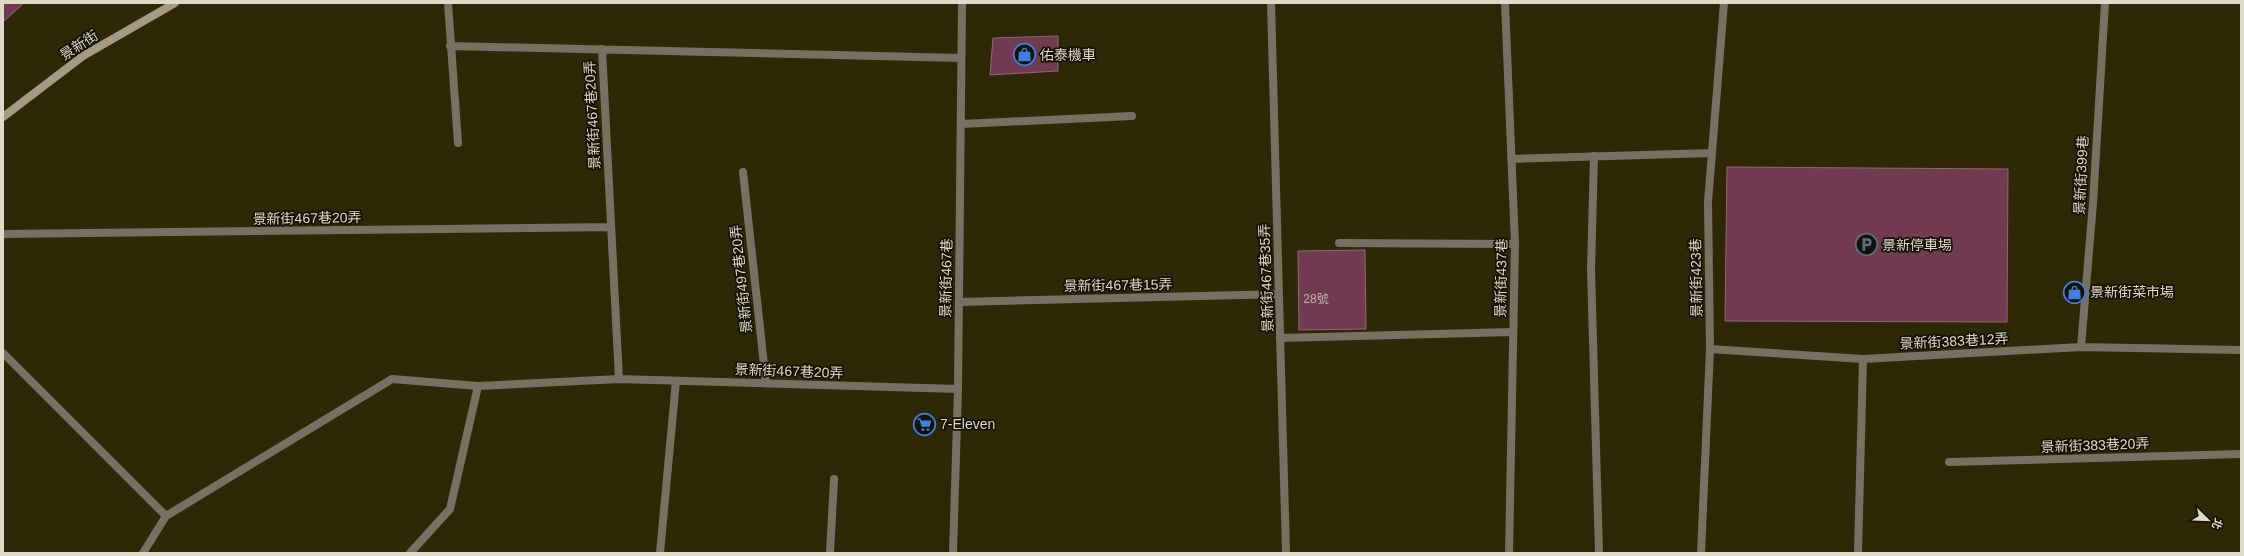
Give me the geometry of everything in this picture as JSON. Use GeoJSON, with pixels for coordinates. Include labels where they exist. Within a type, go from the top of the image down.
{"type":"FeatureCollection","features":[{"type":"Feature","properties":{"kind":"main road","name":"景新街"},"geometry":{"type":"LineString","coordinates":[[3,117],[83,56],[175,3]]}},
{"type":"Feature","properties":{"kind":"street"},"geometry":{"type":"LineString","coordinates":[[448,3],[458,143]]}},
{"type":"Feature","properties":{"kind":"street","name":"景新街467巷"},"geometry":{"type":"LineString","coordinates":[[953,553],[958,389],[962,3]]}},
{"type":"Feature","properties":{"kind":"street","name":"景新街467巷35弄"},"geometry":{"type":"LineString","coordinates":[[1271,3],[1286,553]]}},
{"type":"Feature","properties":{"kind":"street","name":"景新街437巷"},"geometry":{"type":"LineString","coordinates":[[1505,3],[1515,244],[1509,553]]}},
{"type":"Feature","properties":{"kind":"street","name":"景新街423巷"},"geometry":{"type":"LineString","coordinates":[[1700,553],[1710,349],[1708,202],[1724,3]]}},
{"type":"Feature","properties":{"kind":"street","name":"景新街399巷"},"geometry":{"type":"LineString","coordinates":[[2081,347],[2093,203],[2105,3]]}},
{"type":"Feature","properties":{"kind":"street"},"geometry":{"type":"LineString","coordinates":[[450,46],[961,58]]}},
{"type":"Feature","properties":{"kind":"street","name":"景新街467巷20弄"},"geometry":{"type":"LineString","coordinates":[[602,49],[619,379]]}},
{"type":"Feature","properties":{"kind":"street"},"geometry":{"type":"LineString","coordinates":[[961,124],[1132,116]]}},
{"type":"Feature","properties":{"kind":"street"},"geometry":{"type":"LineString","coordinates":[[1511,159],[1712,153]]}},
{"type":"Feature","properties":{"kind":"street"},"geometry":{"type":"LineString","coordinates":[[1594,156],[1591,270],[1599,553]]}},
{"type":"Feature","properties":{"kind":"street","name":"景新街497巷20弄"},"geometry":{"type":"LineString","coordinates":[[743,172],[766,383]]}},
{"type":"Feature","properties":{"kind":"street","name":"景新街467巷20弄"},"geometry":{"type":"LineString","coordinates":[[3,234],[611,227]]}},
{"type":"Feature","properties":{"kind":"street"},"geometry":{"type":"LineString","coordinates":[[1339,244],[1515,244]]}},
{"type":"Feature","properties":{"kind":"street","name":"景新街467巷15弄"},"geometry":{"type":"LineString","coordinates":[[959,302],[1279,294]]}},
{"type":"Feature","properties":{"kind":"street"},"geometry":{"type":"LineString","coordinates":[[1280,338],[1513,332]]}},
{"type":"Feature","properties":{"kind":"street","name":"景新街383巷12弄"},"geometry":{"type":"LineString","coordinates":[[1710,349],[1863,359],[2081,347],[2241,350]]}},
{"type":"Feature","properties":{"kind":"street"},"geometry":{"type":"LineString","coordinates":[[3,353],[166,516]]}},
{"type":"Feature","properties":{"kind":"street"},"geometry":{"type":"LineString","coordinates":[[1858,553],[1863,359]]}},
{"type":"Feature","properties":{"kind":"street","name":"景新街467巷20弄"},"geometry":{"type":"LineString","coordinates":[[143,553],[166,516],[392,379],[478,386],[619,379],[958,389]]}},
{"type":"Feature","properties":{"kind":"street"},"geometry":{"type":"LineString","coordinates":[[660,553],[676,381]]}},
{"type":"Feature","properties":{"kind":"street"},"geometry":{"type":"LineString","coordinates":[[410,553],[450,509],[478,386]]}},
{"type":"Feature","properties":{"kind":"street","name":"景新街383巷20弄"},"geometry":{"type":"LineString","coordinates":[[1949,462],[2241,454]]}},
{"type":"Feature","properties":{"kind":"street"},"geometry":{"type":"LineString","coordinates":[[830,553],[834,479]]}},
{"type":"Feature","properties":{"kind":"building"},"geometry":{"type":"Polygon","coordinates":[[[3,3],[24,3],[3,22],[3,3]]]}},
{"type":"Feature","properties":{"kind":"building","name":"佑泰機車"},"geometry":{"type":"Polygon","coordinates":[[[1058,36],[1058,71],[990,75],[993,38],[1058,36]]]}},
{"type":"Feature","properties":{"kind":"building","name":"景新停車場"},"geometry":{"type":"Polygon","coordinates":[[[1727,167],[2008,169],[2007,322],[1725,321],[1727,167]]]}},
{"type":"Feature","properties":{"kind":"building"},"geometry":{"type":"Polygon","coordinates":[[[1365,250],[1366,329],[1299,330],[1298,251],[1365,250]]]}},
{"type":"Feature","properties":{"kind":"place","name":"佑泰機車"},"geometry":{"type":"Point","coordinates":[1025,55]}},
{"type":"Feature","properties":{"kind":"place","name":"景新停車場"},"geometry":{"type":"Point","coordinates":[1867,245]}},
{"type":"Feature","properties":{"kind":"place","name":"景新街菜市場"},"geometry":{"type":"Point","coordinates":[2074,292]}},
{"type":"Feature","properties":{"kind":"place","name":"7-Eleven"},"geometry":{"type":"Point","coordinates":[925,424]}}]}
